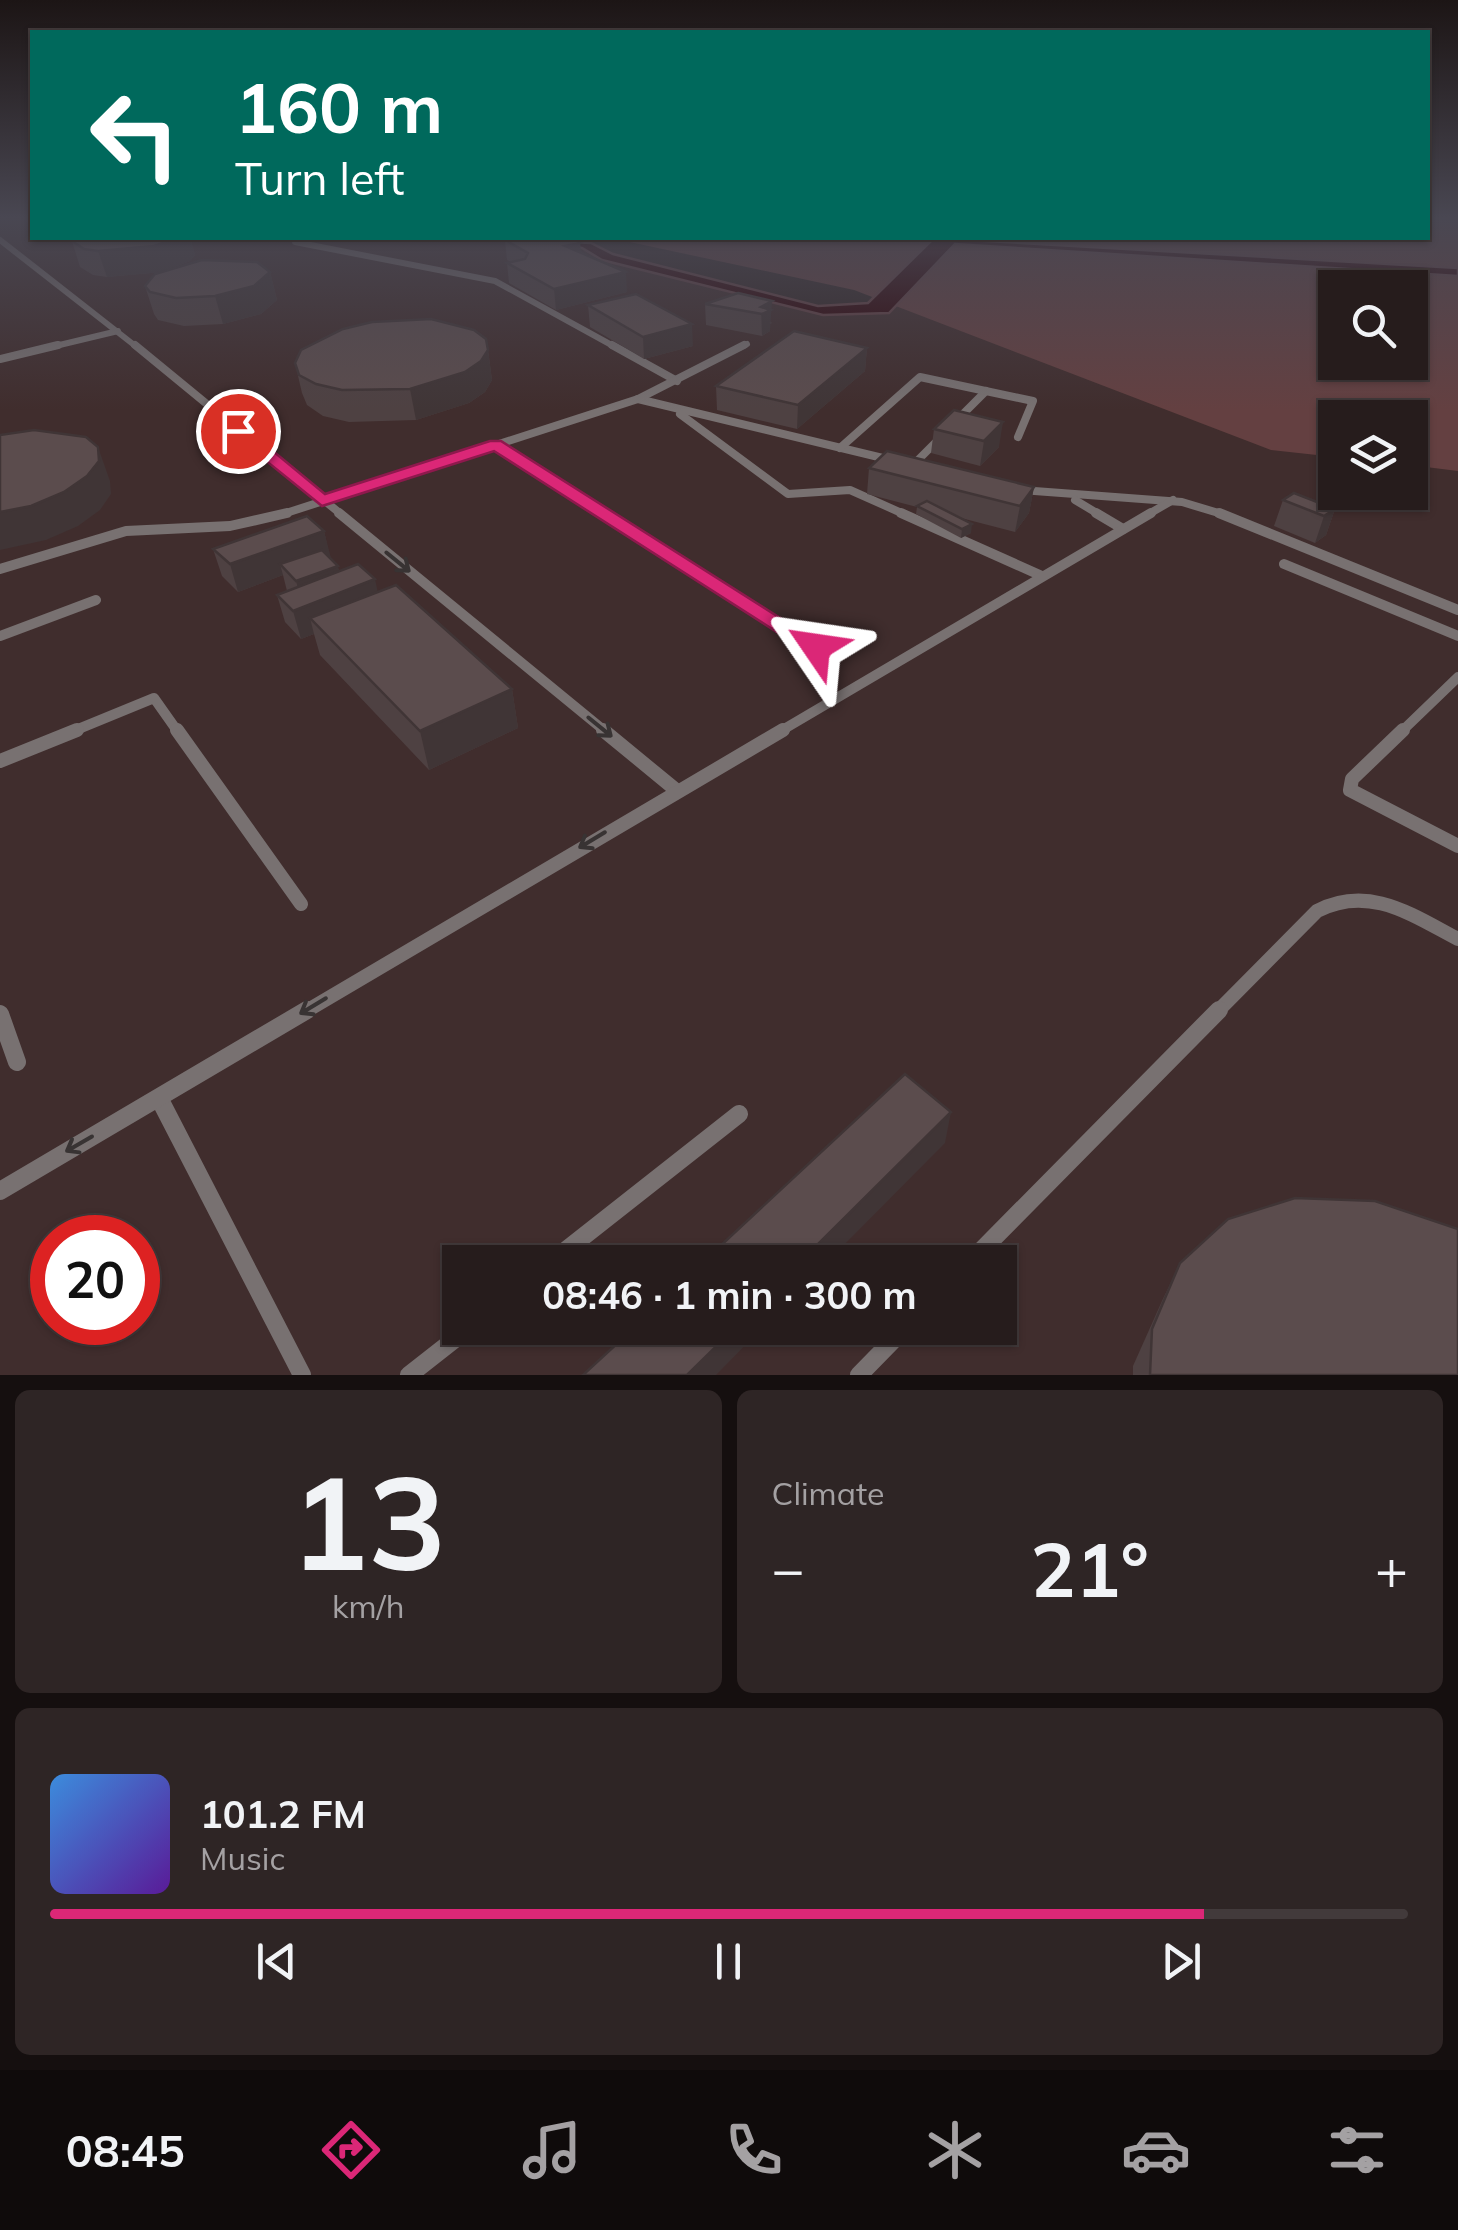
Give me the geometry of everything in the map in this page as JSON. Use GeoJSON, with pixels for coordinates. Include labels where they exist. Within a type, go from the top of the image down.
{"type":"FeatureCollection","features":[{"type":"Feature","properties":{"kind":"lane"},"geometry":{"type":"LineString","coordinates":[[53,281],[676,790]]}},
{"type":"Feature","properties":{"kind":"lane"},"geometry":{"type":"LineString","coordinates":[[495,281],[676,381]]}},
{"type":"Feature","properties":{"kind":"lane"},"geometry":{"type":"LineString","coordinates":[[0,359],[118,331]]}},
{"type":"Feature","properties":{"kind":"lane"},"geometry":{"type":"LineString","coordinates":[[0,569],[126,531],[245,525],[638,399],[746,344]]}},
{"type":"Feature","properties":{"kind":"lane"},"geometry":{"type":"LineString","coordinates":[[840,448],[920,377],[1033,401],[1018,437]]}},
{"type":"Feature","properties":{"kind":"lane"},"geometry":{"type":"LineString","coordinates":[[914,465],[986,390]]}},
{"type":"Feature","properties":{"kind":"lane"},"geometry":{"type":"LineString","coordinates":[[638,399],[932,469]]}},
{"type":"Feature","properties":{"kind":"lane"},"geometry":{"type":"LineString","coordinates":[[676,411],[788,494],[850,490],[1042,576]]}},
{"type":"Feature","properties":{"kind":"lane"},"geometry":{"type":"LineString","coordinates":[[496,445],[816,647]]}},
{"type":"Feature","properties":{"kind":"lane"},"geometry":{"type":"LineString","coordinates":[[1008,486],[1071,498],[1173,500],[1205,507],[1458,610]]}},
{"type":"Feature","properties":{"kind":"lane"},"geometry":{"type":"LineString","coordinates":[[1071,498],[1123,529]]}},
{"type":"Feature","properties":{"kind":"lane"},"geometry":{"type":"LineString","coordinates":[[0,1190],[1173,500]]}},
{"type":"Feature","properties":{"kind":"lane"},"geometry":{"type":"LineString","coordinates":[[1284,564],[1458,636]]}},
{"type":"Feature","properties":{"kind":"lane"},"geometry":{"type":"LineString","coordinates":[[0,636],[96,600]]}},
{"type":"Feature","properties":{"kind":"lane"},"geometry":{"type":"LineString","coordinates":[[1456,841],[1350,790],[1352,778],[1458,677]]}},
{"type":"Feature","properties":{"kind":"lane"},"geometry":{"type":"LineString","coordinates":[[0,760],[154,698],[301,904]]}},
{"type":"Feature","properties":{"kind":"lane"},"geometry":{"type":"LineString","coordinates":[[987,1245],[1334,898],[1361,896],[1382,901],[1458,939]]}},
{"type":"Feature","properties":{"kind":"lane"},"geometry":{"type":"LineString","coordinates":[[0,1014],[17,1062]]}},
{"type":"Feature","properties":{"kind":"lane"},"geometry":{"type":"LineString","coordinates":[[159,1098],[302,1375]]}},
{"type":"Feature","properties":{"kind":"lane"},"geometry":{"type":"LineString","coordinates":[[573,1245],[739,1114]]}},
{"type":"Feature","properties":{"kind":"lane"},"geometry":{"type":"LineString","coordinates":[[409,1375],[447,1345]]}},
{"type":"Feature","properties":{"kind":"lane"},"geometry":{"type":"LineString","coordinates":[[858,1375],[889,1345]]}},
{"type":"Feature","properties":{"kind":"shaded area"},"geometry":{"type":"Polygon","coordinates":[[[0,281],[687,281],[823,315],[889,313],[919,281],[1318,281],[1318,380],[1428,380],[1428,281],[1458,281],[1458,1375],[0,1375],[0,281]]]}},
{"type":"Feature","properties":{"kind":"shaded area"},"geometry":{"type":"Polygon","coordinates":[[[687,281],[720,281],[818,306],[868,303],[890,281],[919,281],[889,313],[823,315],[687,281]]]}},
{"type":"Feature","properties":{"kind":"shaded area"},"geometry":{"type":"Polygon","coordinates":[[[813,281],[1318,281],[1318,380],[1428,380],[1428,281],[1458,281],[1458,471],[1428,467],[1428,400],[1318,400],[1318,455],[1271,450],[854,290],[813,281]]]}},
{"type":"Feature","properties":{"kind":"building"},"geometry":{"type":"Polygon","coordinates":[[[149,281],[260,281],[215,296],[176,298],[150,292],[145,286],[149,281]]]}},
{"type":"Feature","properties":{"kind":"building"},"geometry":{"type":"Polygon","coordinates":[[[540,281],[587,281],[554,289],[540,281]]]}},
{"type":"Feature","properties":{"kind":"building"},"geometry":{"type":"Polygon","coordinates":[[[738,293],[772,301],[761,307],[771,310],[762,314],[705,304],[738,293]]]}},
{"type":"Feature","properties":{"kind":"building"},"geometry":{"type":"Polygon","coordinates":[[[636,294],[692,324],[643,337],[588,305],[636,294]]]}},
{"type":"Feature","properties":{"kind":"building"},"geometry":{"type":"Polygon","coordinates":[[[431,319],[474,330],[486,339],[488,350],[481,361],[465,372],[410,389],[342,390],[299,375],[295,363],[301,350],[343,329],[372,322],[431,319]]]}},
{"type":"Feature","properties":{"kind":"building"},"geometry":{"type":"Polygon","coordinates":[[[794,331],[867,348],[798,405],[716,386],[794,331]]]}},
{"type":"Feature","properties":{"kind":"building"},"geometry":{"type":"Polygon","coordinates":[[[954,410],[1003,422],[984,441],[934,429],[954,410]]]}},
{"type":"Feature","properties":{"kind":"building"},"geometry":{"type":"Polygon","coordinates":[[[34,430],[86,437],[98,447],[99,461],[87,476],[64,492],[31,506],[0,512],[0,435],[34,430]]]}},
{"type":"Feature","properties":{"kind":"building"},"geometry":{"type":"Polygon","coordinates":[[[887,451],[1034,487],[1020,506],[869,468],[887,451]]]}},
{"type":"Feature","properties":{"kind":"building"},"geometry":{"type":"Polygon","coordinates":[[[1294,493],[1318,502],[1318,510],[1333,510],[1324,516],[1283,500],[1294,493]]]}},
{"type":"Feature","properties":{"kind":"building"},"geometry":{"type":"Polygon","coordinates":[[[927,501],[972,524],[962,529],[917,506],[927,501]]]}},
{"type":"Feature","properties":{"kind":"building"},"geometry":{"type":"Polygon","coordinates":[[[307,516],[324,531],[230,564],[213,549],[307,516]]]}},
{"type":"Feature","properties":{"kind":"building"},"geometry":{"type":"Polygon","coordinates":[[[322,550],[338,566],[296,581],[280,564],[322,550]]]}},
{"type":"Feature","properties":{"kind":"building"},"geometry":{"type":"Polygon","coordinates":[[[358,564],[375,579],[293,611],[277,595],[358,564]]]}},
{"type":"Feature","properties":{"kind":"building"},"geometry":{"type":"Polygon","coordinates":[[[396,585],[512,689],[420,731],[310,618],[396,585]]]}},
{"type":"Feature","properties":{"kind":"building"},"geometry":{"type":"Polygon","coordinates":[[[905,1074],[951,1112],[817,1245],[721,1245],[905,1074]]]}},
{"type":"Feature","properties":{"kind":"building"},"geometry":{"type":"Polygon","coordinates":[[[1295,1198],[1375,1201],[1458,1229],[1458,1375],[1150,1375],[1152,1329],[1180,1263],[1228,1219],[1295,1198]]]}},
{"type":"Feature","properties":{"kind":"building"},"geometry":{"type":"Polygon","coordinates":[[[616,1345],[718,1345],[687,1375],[583,1375],[616,1345]]]}},
{"type":"Feature","properties":{"kind":"route"},"geometry":{"type":"LineString","coordinates":[[238,431],[322,501],[496,445],[816,647]]}}]}
